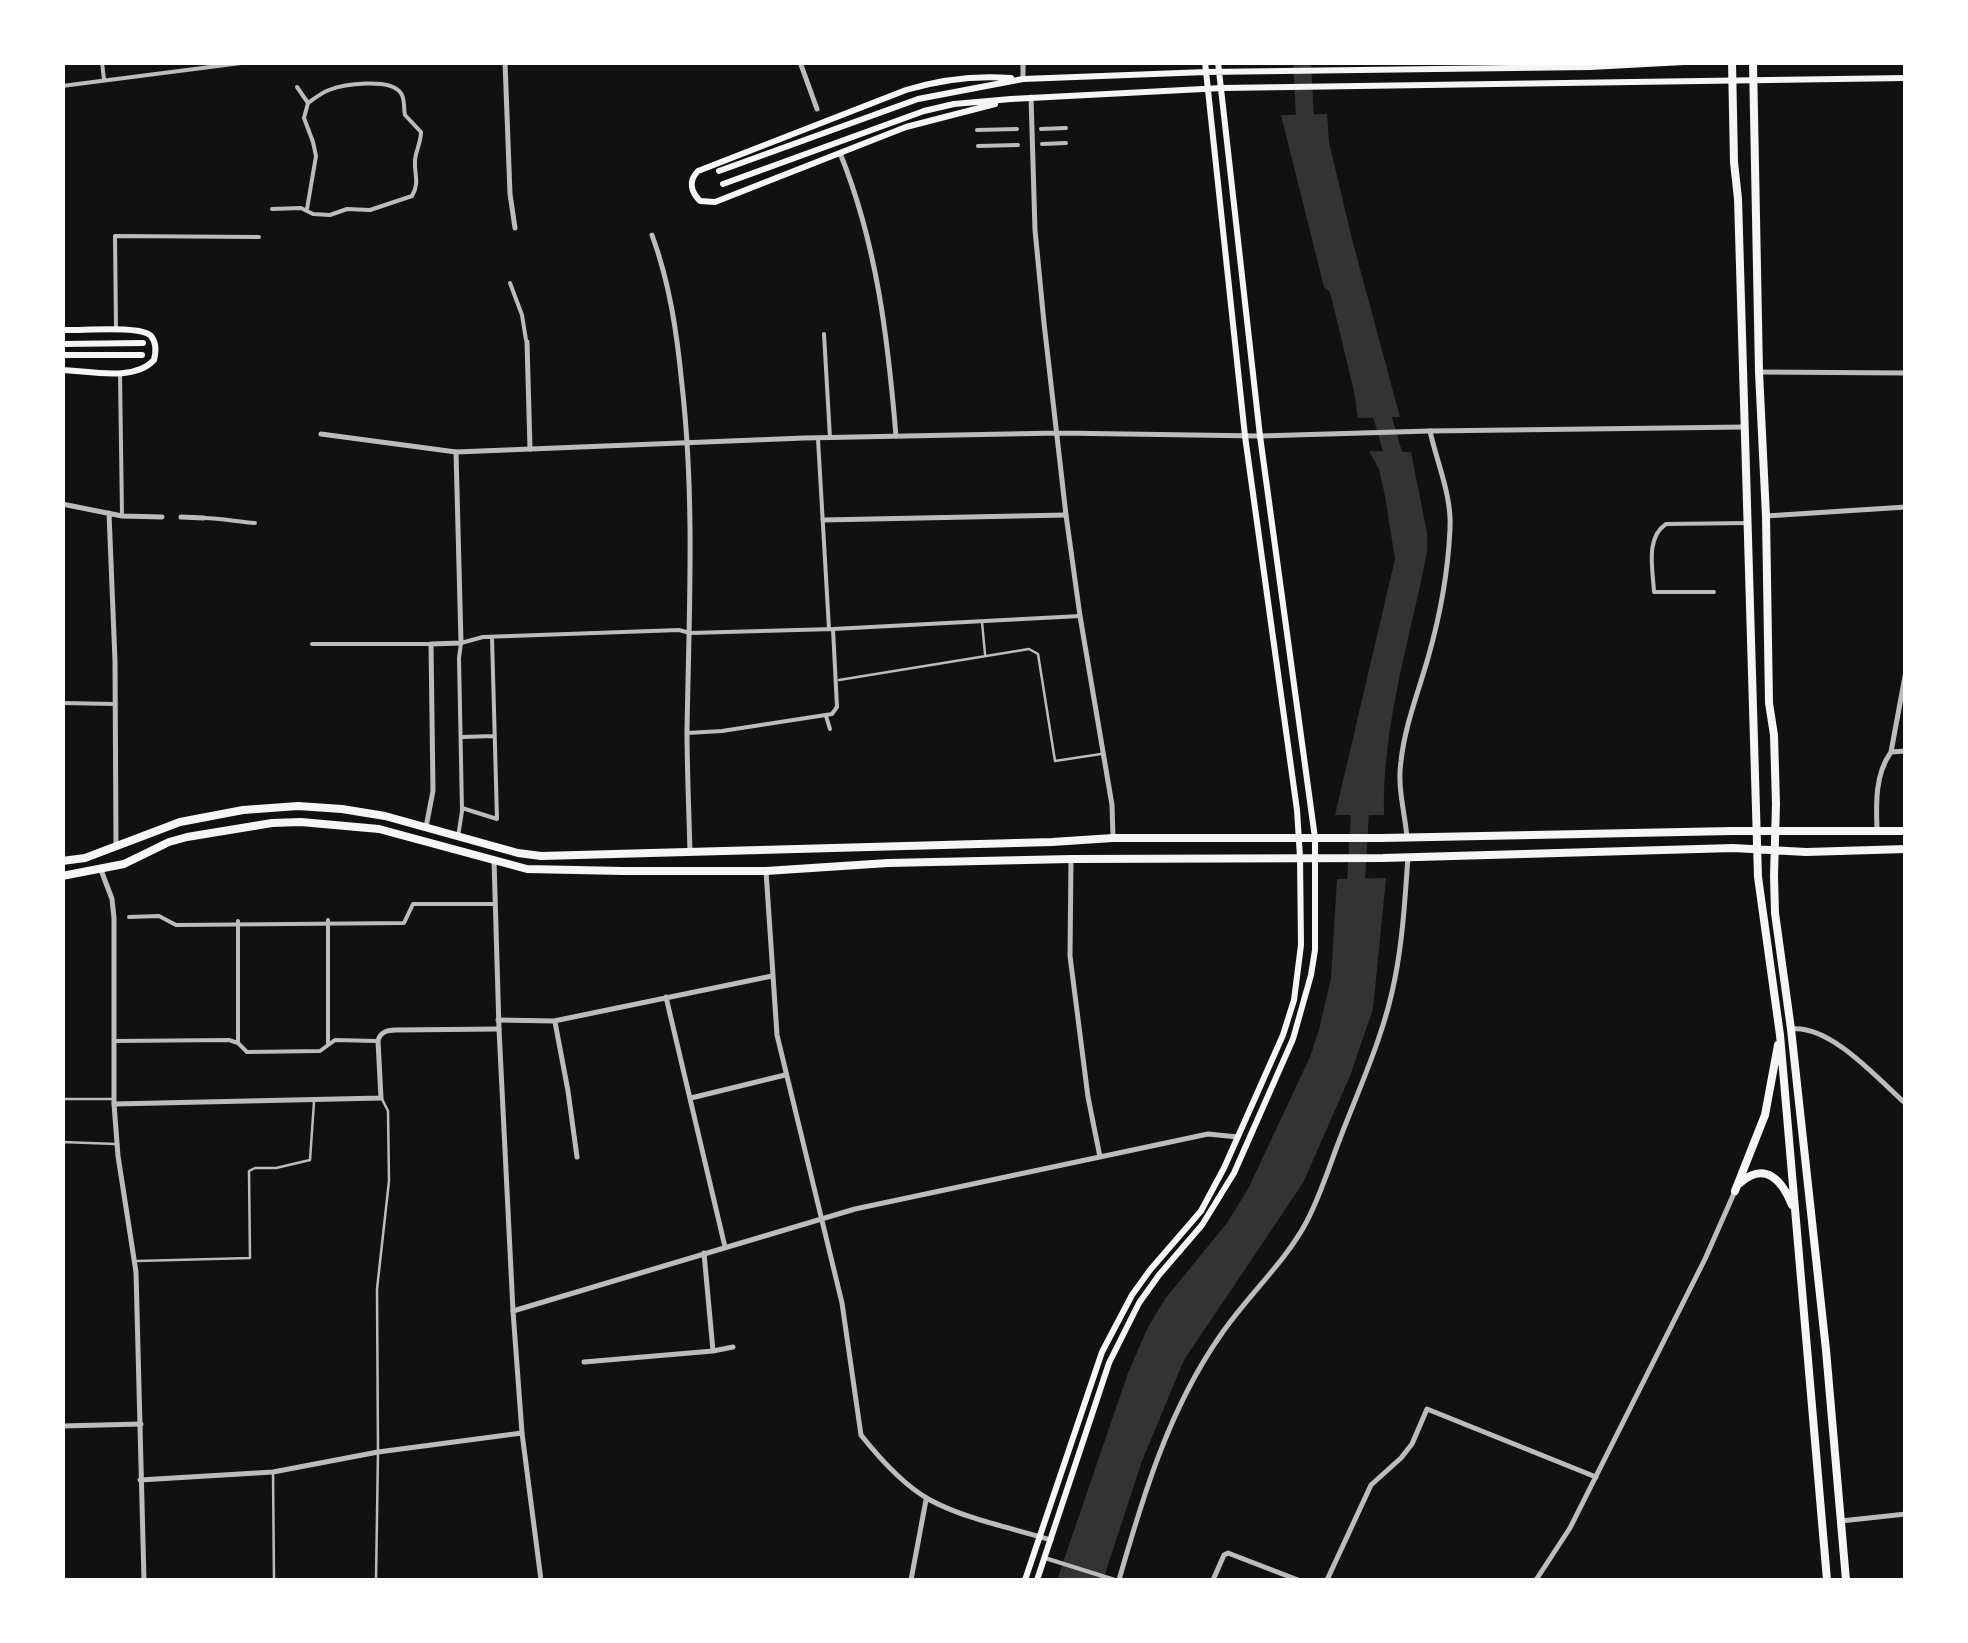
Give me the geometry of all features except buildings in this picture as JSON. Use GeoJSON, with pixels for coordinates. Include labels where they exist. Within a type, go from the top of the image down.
{"type":"FeatureCollection","features":[{"type":"Feature","properties":{"kind":"main road"},"geometry":{"type":"LineString","coordinates":[[719,171],[918,99],[1024,79],[1206,67],[1275,71],[1348,66],[1590,67],[1684,62]]}},
{"type":"Feature","properties":{"kind":"main road"},"geometry":{"type":"LineString","coordinates":[[1732,62],[1756,850],[1780,1035],[1828,1580]]}},
{"type":"Feature","properties":{"kind":"main road"},"geometry":{"type":"LineString","coordinates":[[1752,62],[1769,703],[1774,735],[1776,913],[1826,1350],[1846,1580]]}},
{"type":"Feature","properties":{"kind":"main road"},"geometry":{"type":"LineString","coordinates":[[1025,1580],[1089,1386],[1116,1322],[1150,1270],[1201,1211],[1238,1137],[1283,1034],[1294,1000],[1301,945],[1299,838],[1245,436],[1206,67]]}},
{"type":"Feature","properties":{"kind":"main road"},"geometry":{"type":"LineString","coordinates":[[1037,1580],[1123,1331],[1159,1275],[1202,1226],[1234,1173],[1293,1039],[1315,950],[1321,858],[1315,838],[1260,436],[1219,67]]}},
{"type":"Feature","properties":{"kind":"main road"},"geometry":{"type":"LineString","coordinates":[[1011,98],[906,127],[715,202],[700,201],[692,190],[692,180],[698,171],[906,90],[968,77],[1024,79]]}},
{"type":"Feature","properties":{"kind":"main road"},"geometry":{"type":"LineString","coordinates":[[723,184],[924,111],[1011,98],[1222,88],[1906,78]]}},
{"type":"Feature","properties":{"kind":"main road"},"geometry":{"type":"LineString","coordinates":[[62,330],[142,331],[154,339],[156,346],[154,360],[143,370],[62,370]]}},
{"type":"Feature","properties":{"kind":"main road"},"geometry":{"type":"LineString","coordinates":[[62,344],[143,343]]}},
{"type":"Feature","properties":{"kind":"main road"},"geometry":{"type":"LineString","coordinates":[[62,354],[142,356]]}},
{"type":"Feature","properties":{"kind":"main road"},"geometry":{"type":"LineString","coordinates":[[62,862],[116,848],[180,822],[243,810],[298,806],[385,816],[540,856],[1114,838],[1906,832]]}},
{"type":"Feature","properties":{"kind":"main road"},"geometry":{"type":"LineString","coordinates":[[62,876],[124,864],[187,838],[272,823],[302,822],[379,829],[528,869],[766,871],[888,863],[1071,859],[1383,858],[1732,848],[1906,849]]}},
{"type":"Feature","properties":{"kind":"main road"},"geometry":{"type":"LineString","coordinates":[[1735,1190],[1765,1115],[1780,1035]]}},
{"type":"Feature","properties":{"kind":"main road"},"geometry":{"type":"LineString","coordinates":[[1735,1190],[1747,1176],[1771,1176],[1784,1188],[1795,1214]]}},
{"type":"Feature","properties":{"kind":"street"},"geometry":{"type":"LineString","coordinates":[[102,62],[104,80]]}},
{"type":"Feature","properties":{"kind":"street"},"geometry":{"type":"LineString","coordinates":[[62,86],[168,69],[250,62]]}},
{"type":"Feature","properties":{"kind":"street"},"geometry":{"type":"LineString","coordinates":[[505,62],[515,228]]}},
{"type":"Feature","properties":{"kind":"street"},"geometry":{"type":"LineString","coordinates":[[800,62],[817,109]]}},
{"type":"Feature","properties":{"kind":"street"},"geometry":{"type":"LineString","coordinates":[[1022,62],[1024,79]]}},
{"type":"Feature","properties":{"kind":"street"},"geometry":{"type":"LineString","coordinates":[[272,209],[307,209],[314,214],[330,215],[347,209],[370,210],[412,196],[418,185],[415,160],[421,132],[404,116],[402,95],[390,85],[332,88],[308,103],[304,118],[316,156],[307,209]]}},
{"type":"Feature","properties":{"kind":"street"},"geometry":{"type":"LineString","coordinates":[[298,87],[308,103]]}},
{"type":"Feature","properties":{"kind":"street"},"geometry":{"type":"LineString","coordinates":[[1031,98],[1035,230],[1066,515],[1114,838]]}},
{"type":"Feature","properties":{"kind":"street"},"geometry":{"type":"LineString","coordinates":[[1041,129],[1066,128]]}},
{"type":"Feature","properties":{"kind":"street"},"geometry":{"type":"LineString","coordinates":[[977,130],[1017,129]]}},
{"type":"Feature","properties":{"kind":"street"},"geometry":{"type":"LineString","coordinates":[[1042,144],[1066,143]]}},
{"type":"Feature","properties":{"kind":"street"},"geometry":{"type":"LineString","coordinates":[[978,146],[1018,145]]}},
{"type":"Feature","properties":{"kind":"street"},"geometry":{"type":"LineString","coordinates":[[840,154],[876,271],[896,436]]}},
{"type":"Feature","properties":{"kind":"street"},"geometry":{"type":"LineString","coordinates":[[652,235],[672,305],[689,441],[690,852]]}},
{"type":"Feature","properties":{"kind":"street"},"geometry":{"type":"LineString","coordinates":[[116,331],[114,236],[259,236]]}},
{"type":"Feature","properties":{"kind":"street"},"geometry":{"type":"LineString","coordinates":[[510,282],[522,315],[526,342],[530,450]]}},
{"type":"Feature","properties":{"kind":"street"},"geometry":{"type":"LineString","coordinates":[[824,334],[830,438]]}},
{"type":"Feature","properties":{"kind":"street"},"geometry":{"type":"LineString","coordinates":[[1759,372],[1906,373]]}},
{"type":"Feature","properties":{"kind":"street"},"geometry":{"type":"LineString","coordinates":[[120,373],[122,516]]}},
{"type":"Feature","properties":{"kind":"street"},"geometry":{"type":"LineString","coordinates":[[320,434],[456,452],[896,436],[1260,436],[1745,427]]}},
{"type":"Feature","properties":{"kind":"street"},"geometry":{"type":"LineString","coordinates":[[1406,838],[1400,764],[1406,726],[1439,614],[1450,528],[1449,501],[1430,431]]}},
{"type":"Feature","properties":{"kind":"street"},"geometry":{"type":"LineString","coordinates":[[687,733],[826,716],[837,707],[818,438]]}},
{"type":"Feature","properties":{"kind":"street"},"geometry":{"type":"LineString","coordinates":[[456,452],[462,643],[462,808],[458,837]]}},
{"type":"Feature","properties":{"kind":"street"},"geometry":{"type":"LineString","coordinates":[[62,504],[122,516],[162,518]]}},
{"type":"Feature","properties":{"kind":"street"},"geometry":{"type":"LineString","coordinates":[[1766,516],[1906,508]]}},
{"type":"Feature","properties":{"kind":"street"},"geometry":{"type":"LineString","coordinates":[[108,514],[116,704],[116,848]]}},
{"type":"Feature","properties":{"kind":"street"},"geometry":{"type":"LineString","coordinates":[[823,520],[1066,515]]}},
{"type":"Feature","properties":{"kind":"street"},"geometry":{"type":"LineString","coordinates":[[181,518],[229,518],[255,523]]}},
{"type":"Feature","properties":{"kind":"street"},"geometry":{"type":"LineString","coordinates":[[1714,592],[1654,592],[1651,559],[1659,528],[1666,524],[1748,523]]}},
{"type":"Feature","properties":{"kind":"street"},"geometry":{"type":"LineString","coordinates":[[312,644],[462,643],[492,637],[831,629],[1080,616]]}},
{"type":"Feature","properties":{"kind":"street"},"geometry":{"type":"LineString","coordinates":[[462,808],[496,820],[492,637]]}},
{"type":"Feature","properties":{"kind":"street"},"geometry":{"type":"LineString","coordinates":[[426,827],[433,791],[432,644]]}},
{"type":"Feature","properties":{"kind":"street"},"geometry":{"type":"LineString","coordinates":[[1877,832],[1880,777],[1891,752],[1906,671]]}},
{"type":"Feature","properties":{"kind":"street"},"geometry":{"type":"LineString","coordinates":[[62,703],[116,704]]}},
{"type":"Feature","properties":{"kind":"street"},"geometry":{"type":"LineString","coordinates":[[826,716],[830,729]]}},
{"type":"Feature","properties":{"kind":"street"},"geometry":{"type":"LineString","coordinates":[[461,736],[495,736]]}},
{"type":"Feature","properties":{"kind":"street"},"geometry":{"type":"LineString","coordinates":[[1891,752],[1906,751]]}},
{"type":"Feature","properties":{"kind":"street"},"geometry":{"type":"LineString","coordinates":[[1046,1558],[1117,1580],[1180,1404],[1222,1333],[1293,1245],[1308,1218],[1371,1060],[1395,981],[1408,857]]}},
{"type":"Feature","properties":{"kind":"street"},"geometry":{"type":"LineString","coordinates":[[1071,859],[1070,956],[1088,1097],[1100,1156]]}},
{"type":"Feature","properties":{"kind":"street"},"geometry":{"type":"LineString","coordinates":[[494,860],[498,1029],[513,1311],[522,1432],[541,1580]]}},
{"type":"Feature","properties":{"kind":"street"},"geometry":{"type":"LineString","coordinates":[[101,870],[114,918],[114,1102],[135,1261],[144,1580]]}},
{"type":"Feature","properties":{"kind":"street"},"geometry":{"type":"LineString","coordinates":[[766,871],[777,1035],[842,1303],[861,1435],[904,1482],[926,1498],[946,1508],[1051,1540]]}},
{"type":"Feature","properties":{"kind":"street"},"geometry":{"type":"LineString","coordinates":[[129,917],[158,916],[176,925],[404,924],[413,904],[494,904]]}},
{"type":"Feature","properties":{"kind":"street"},"geometry":{"type":"LineString","coordinates":[[328,922],[328,1043]]}},
{"type":"Feature","properties":{"kind":"street"},"geometry":{"type":"LineString","coordinates":[[238,923],[238,1043]]}},
{"type":"Feature","properties":{"kind":"street"},"geometry":{"type":"LineString","coordinates":[[498,1020],[554,1021],[772,976]]}},
{"type":"Feature","properties":{"kind":"street"},"geometry":{"type":"LineString","coordinates":[[666,996],[726,1247]]}},
{"type":"Feature","properties":{"kind":"street"},"geometry":{"type":"LineString","coordinates":[[554,1021],[577,1157]]}},
{"type":"Feature","properties":{"kind":"street"},"geometry":{"type":"LineString","coordinates":[[1791,1029],[1804,1028],[1824,1036],[1906,1104]]}},
{"type":"Feature","properties":{"kind":"street"},"geometry":{"type":"LineString","coordinates":[[114,1102],[381,1098],[378,1036],[390,1030],[498,1029]]}},
{"type":"Feature","properties":{"kind":"street"},"geometry":{"type":"LineString","coordinates":[[114,1041],[230,1040],[246,1052],[320,1051],[335,1040],[378,1041]]}},
{"type":"Feature","properties":{"kind":"street"},"geometry":{"type":"LineString","coordinates":[[690,1098],[786,1074]]}},
{"type":"Feature","properties":{"kind":"street"},"geometry":{"type":"LineString","coordinates":[[513,1311],[874,1205],[1208,1134],[1238,1137]]}},
{"type":"Feature","properties":{"kind":"street"},"geometry":{"type":"LineString","coordinates":[[1536,1580],[1570,1528],[1705,1260],[1735,1190]]}},
{"type":"Feature","properties":{"kind":"street"},"geometry":{"type":"LineString","coordinates":[[704,1253],[714,1351]]}},
{"type":"Feature","properties":{"kind":"street"},"geometry":{"type":"LineString","coordinates":[[584,1362],[733,1348]]}},
{"type":"Feature","properties":{"kind":"street"},"geometry":{"type":"LineString","coordinates":[[1327,1580],[1371,1484],[1412,1444],[1427,1409],[1596,1477]]}},
{"type":"Feature","properties":{"kind":"street"},"geometry":{"type":"LineString","coordinates":[[62,1426],[141,1424]]}},
{"type":"Feature","properties":{"kind":"street"},"geometry":{"type":"LineString","coordinates":[[140,1480],[273,1472],[378,1452],[522,1432]]}},
{"type":"Feature","properties":{"kind":"street"},"geometry":{"type":"LineString","coordinates":[[911,1580],[926,1498]]}},
{"type":"Feature","properties":{"kind":"street"},"geometry":{"type":"LineString","coordinates":[[1841,1522],[1906,1514]]}},
{"type":"Feature","properties":{"kind":"street"},"geometry":{"type":"LineString","coordinates":[[1214,1580],[1224,1554],[1228,1553],[1298,1580]]}},
{"type":"Feature","properties":{"kind":"lane"},"geometry":{"type":"LineString","coordinates":[[982,621],[984,655]]}},
{"type":"Feature","properties":{"kind":"lane"},"geometry":{"type":"LineString","coordinates":[[837,680],[1029,649],[1038,654],[1056,761],[1104,754]]}},
{"type":"Feature","properties":{"kind":"lane"},"geometry":{"type":"LineString","coordinates":[[62,1098],[114,1102]]}},
{"type":"Feature","properties":{"kind":"lane"},"geometry":{"type":"LineString","coordinates":[[376,1580],[377,1289],[389,1181],[388,1111],[381,1098]]}},
{"type":"Feature","properties":{"kind":"lane"},"geometry":{"type":"LineString","coordinates":[[135,1261],[250,1258],[248,1171],[310,1160],[314,1100]]}},
{"type":"Feature","properties":{"kind":"lane"},"geometry":{"type":"LineString","coordinates":[[62,1142],[117,1144]]}},
{"type":"Feature","properties":{"kind":"lane"},"geometry":{"type":"LineString","coordinates":[[273,1472],[274,1580]]}},
{"type":"Feature","properties":{"kind":"shaded area"},"geometry":{"type":"Polygon","coordinates":[[[1327,114],[1329,142],[1352,239],[1400,417],[1358,418],[1330,292],[1324,287],[1281,115],[1327,114]]]}},
{"type":"Feature","properties":{"kind":"shaded area"},"geometry":{"type":"Polygon","coordinates":[[[1369,451],[1411,452],[1427,533],[1427,552],[1392,715],[1384,815],[1335,815],[1395,559],[1379,469],[1369,451]]]}},
{"type":"Feature","properties":{"kind":"shaded area"},"geometry":{"type":"Polygon","coordinates":[[[1386,878],[1373,1009],[1350,1076],[1303,1183],[1184,1360],[1142,1461],[1103,1580],[1057,1580],[1128,1373],[1148,1327],[1248,1189],[1310,1057],[1331,978],[1337,879],[1386,878]]]}},
{"type":"Feature","properties":{"kind":"waterway"},"geometry":{"type":"LineString","coordinates":[[1302,62],[1306,137]]}},
{"type":"Feature","properties":{"kind":"waterway"},"geometry":{"type":"LineString","coordinates":[[1377,398],[1399,474]]}},
{"type":"Feature","properties":{"kind":"waterway"},"geometry":{"type":"LineString","coordinates":[[1355,899],[1361,795]]}}]}
